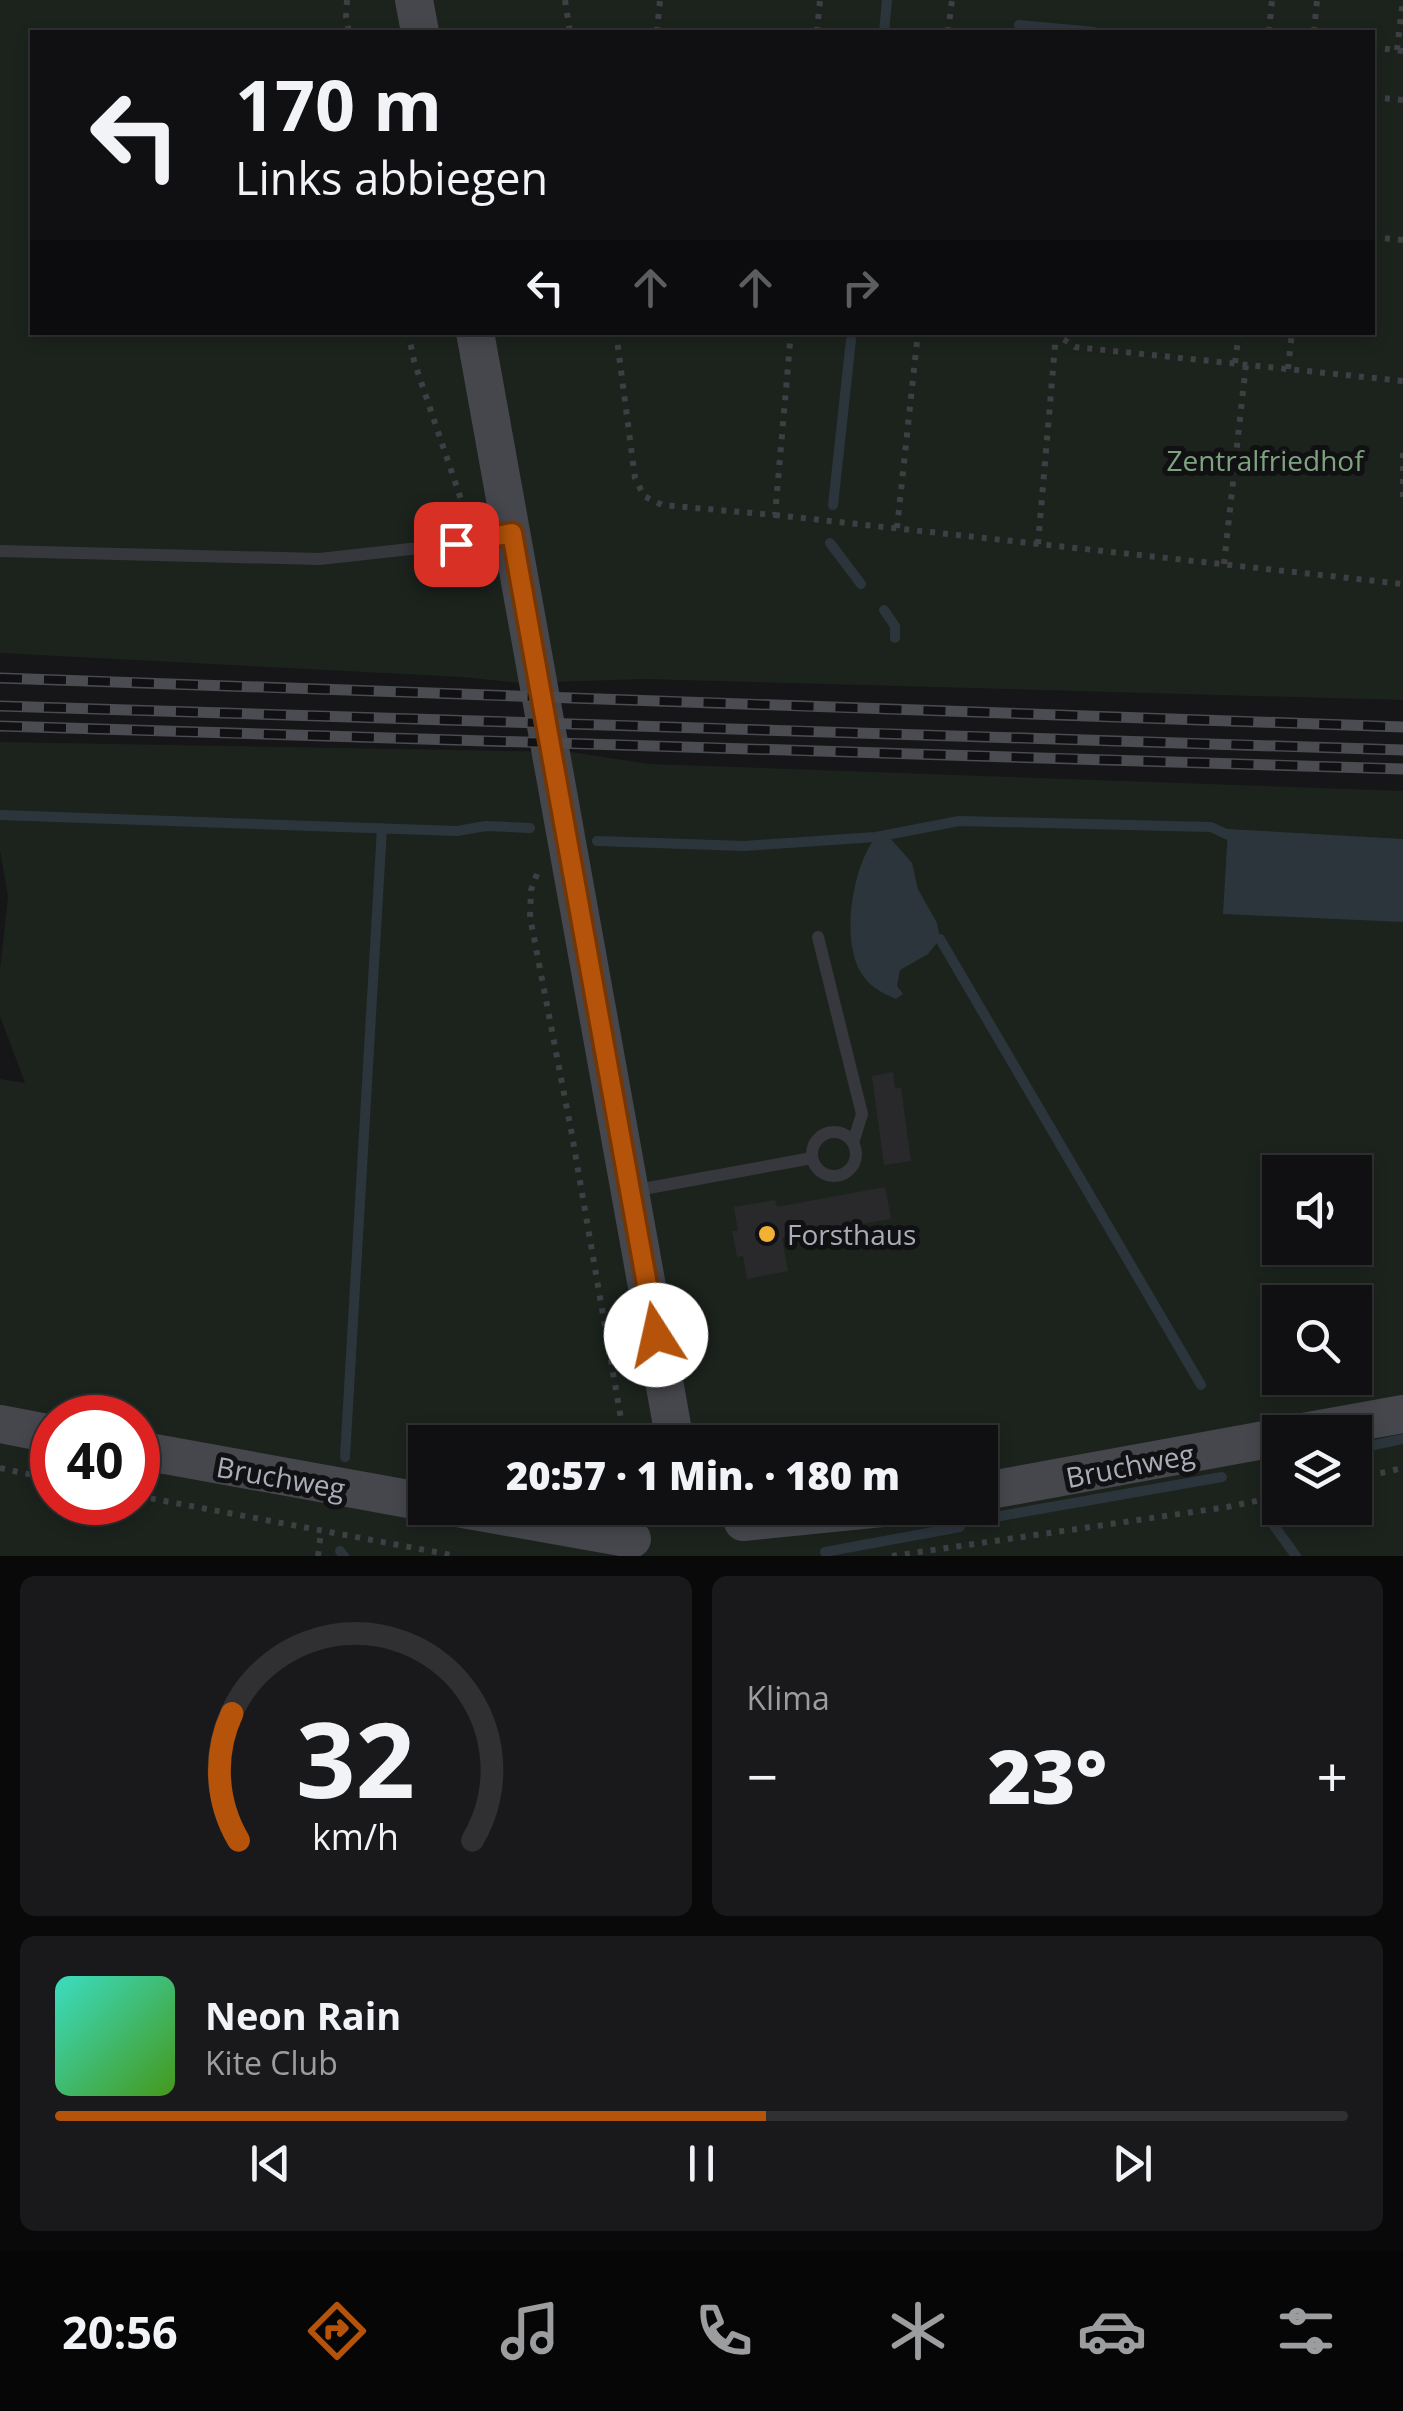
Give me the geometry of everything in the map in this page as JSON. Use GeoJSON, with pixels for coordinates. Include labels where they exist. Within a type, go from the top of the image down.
{"type":"FeatureCollection","features":[{"type":"Feature","properties":{"kind":"street"},"geometry":{"type":"LineString","coordinates":[[414,0],[420,30]]}},
{"type":"Feature","properties":{"kind":"street"},"geometry":{"type":"LineString","coordinates":[[475,335],[493,537],[630,1192],[671,1425]]}},
{"type":"Feature","properties":{"kind":"street"},"geometry":{"type":"LineString","coordinates":[[1372,1420],[1403,1414]]}},
{"type":"Feature","properties":{"kind":"street"},"geometry":{"type":"LineString","coordinates":[[0,1424],[30,1430]]}},
{"type":"Feature","properties":{"kind":"street","name":"Bruchweg"},"geometry":{"type":"LineString","coordinates":[[998,1489],[1262,1440]]}},
{"type":"Feature","properties":{"kind":"street","name":"Bruchweg"},"geometry":{"type":"LineString","coordinates":[[160,1454],[408,1499]]}},
{"type":"Feature","properties":{"kind":"street"},"geometry":{"type":"LineString","coordinates":[[574,1525],[636,1534]]}},
{"type":"Feature","properties":{"kind":"street"},"geometry":{"type":"LineString","coordinates":[[739,1529],[766,1525]]}},
{"type":"Feature","properties":{"kind":"lane"},"geometry":{"type":"LineString","coordinates":[[0,551],[319,559],[493,537]]}},
{"type":"Feature","properties":{"kind":"lane"},"geometry":{"type":"LineString","coordinates":[[812,1158],[825,1174],[845,1174],[856,1157],[853,1143],[862,1114],[818,937]]}},
{"type":"Feature","properties":{"kind":"lane"},"geometry":{"type":"LineString","coordinates":[[812,1158],[815,1143],[826,1134],[841,1133],[853,1143]]}},
{"type":"Feature","properties":{"kind":"lane"},"geometry":{"type":"LineString","coordinates":[[630,1192],[812,1158]]}},
{"type":"Feature","properties":{"kind":"path"},"geometry":{"type":"LineString","coordinates":[[347,0],[349,30]]}},
{"type":"Feature","properties":{"kind":"path"},"geometry":{"type":"LineString","coordinates":[[564,0],[570,30]]}},
{"type":"Feature","properties":{"kind":"path"},"geometry":{"type":"LineString","coordinates":[[657,30],[660,0]]}},
{"type":"Feature","properties":{"kind":"path"},"geometry":{"type":"LineString","coordinates":[[817,30],[820,0]]}},
{"type":"Feature","properties":{"kind":"path"},"geometry":{"type":"LineString","coordinates":[[948,30],[952,0]]}},
{"type":"Feature","properties":{"kind":"path"},"geometry":{"type":"LineString","coordinates":[[1269,30],[1272,0]]}},
{"type":"Feature","properties":{"kind":"path"},"geometry":{"type":"LineString","coordinates":[[1314,30],[1318,0]]}},
{"type":"Feature","properties":{"kind":"path"},"geometry":{"type":"LineString","coordinates":[[1375,47],[1400,50],[1403,0]]}},
{"type":"Feature","properties":{"kind":"path"},"geometry":{"type":"LineString","coordinates":[[1375,96],[1403,100]]}},
{"type":"Feature","properties":{"kind":"path"},"geometry":{"type":"LineString","coordinates":[[1375,237],[1403,240]]}},
{"type":"Feature","properties":{"kind":"path"},"geometry":{"type":"LineString","coordinates":[[409,335],[414,361],[493,537]]}},
{"type":"Feature","properties":{"kind":"path"},"geometry":{"type":"LineString","coordinates":[[616,335],[635,478],[644,496],[662,505],[1403,584]]}},
{"type":"Feature","properties":{"kind":"path"},"geometry":{"type":"LineString","coordinates":[[776,515],[790,335]]}},
{"type":"Feature","properties":{"kind":"path"},"geometry":{"type":"LineString","coordinates":[[898,528],[918,335]]}},
{"type":"Feature","properties":{"kind":"path"},"geometry":{"type":"LineString","coordinates":[[1038,544],[1054,335]]}},
{"type":"Feature","properties":{"kind":"path"},"geometry":{"type":"LineString","coordinates":[[1057,335],[1075,346],[1403,381]]}},
{"type":"Feature","properties":{"kind":"path"},"geometry":{"type":"LineString","coordinates":[[1236,363],[1238,335]]}},
{"type":"Feature","properties":{"kind":"path"},"geometry":{"type":"LineString","coordinates":[[1288,368],[1292,335]]}},
{"type":"Feature","properties":{"kind":"path"},"geometry":{"type":"LineString","coordinates":[[1224,564],[1246,364]]}},
{"type":"Feature","properties":{"kind":"path"},"geometry":{"type":"LineString","coordinates":[[1403,453],[1403,505]]}},
{"type":"Feature","properties":{"kind":"path"},"geometry":{"type":"LineString","coordinates":[[542,862],[531,890],[530,917],[622,1425]]}},
{"type":"Feature","properties":{"kind":"path"},"geometry":{"type":"LineString","coordinates":[[0,1468],[30,1474]]}},
{"type":"Feature","properties":{"kind":"path"},"geometry":{"type":"LineString","coordinates":[[1372,1475],[1403,1468]]}},
{"type":"Feature","properties":{"kind":"path"},"geometry":{"type":"LineString","coordinates":[[160,1500],[457,1556]]}},
{"type":"Feature","properties":{"kind":"path"},"geometry":{"type":"LineString","coordinates":[[892,1556],[1262,1500]]}},
{"type":"Feature","properties":{"kind":"path"},"geometry":{"type":"LineString","coordinates":[[318,1556],[321,1532]]}},
{"type":"Feature","properties":{"kind":"green space","name":"Zentralfriedhof"},"geometry":{"type":"Polygon","coordinates":[[[0,0],[1403,0],[1403,700],[644,679],[520,683],[0,653],[0,0]]]}},
{"type":"Feature","properties":{"kind":"green space"},"geometry":{"type":"Polygon","coordinates":[[[0,742],[571,752],[649,764],[1403,791],[1403,1556],[0,1556],[0,1079],[25,1083],[0,1016],[0,970],[8,897],[0,850],[0,742]]]}},
{"type":"Feature","properties":{"kind":"shaded area"},"geometry":{"type":"Polygon","coordinates":[[[1228,829],[1403,839],[1403,922],[1223,914],[1228,829]]]}},
{"type":"Feature","properties":{"kind":"shaded area"},"geometry":{"type":"Polygon","coordinates":[[[876,837],[890,838],[912,863],[918,889],[937,923],[940,939],[928,954],[900,970],[897,986],[903,994],[896,999],[867,981],[856,963],[852,946],[855,886],[876,837]]]}},
{"type":"Feature","properties":{"kind":"building"},"geometry":{"type":"Polygon","coordinates":[[[893,1072],[895,1088],[901,1088],[911,1161],[884,1165],[872,1076],[893,1072]]]}},
{"type":"Feature","properties":{"kind":"building","name":"Forsthaus"},"geometry":{"type":"Polygon","coordinates":[[[885,1187],[891,1219],[782,1238],[788,1271],[747,1279],[743,1256],[737,1257],[732,1231],[738,1231],[734,1207],[775,1200],[777,1207],[885,1187]]]}},
{"type":"Feature","properties":{"kind":"waterway"},"geometry":{"type":"LineString","coordinates":[[884,30],[887,0]]}},
{"type":"Feature","properties":{"kind":"waterway"},"geometry":{"type":"LineString","coordinates":[[1019,25],[1073,30]]}},
{"type":"Feature","properties":{"kind":"waterway"},"geometry":{"type":"LineString","coordinates":[[833,505],[851,340]]}},
{"type":"Feature","properties":{"kind":"waterway"},"geometry":{"type":"LineString","coordinates":[[830,543],[861,584]]}},
{"type":"Feature","properties":{"kind":"waterway"},"geometry":{"type":"LineString","coordinates":[[884,610],[895,626],[895,638]]}},
{"type":"Feature","properties":{"kind":"waterway"},"geometry":{"type":"LineString","coordinates":[[0,815],[457,831],[486,826],[530,828]]}},
{"type":"Feature","properties":{"kind":"waterway"},"geometry":{"type":"LineString","coordinates":[[597,841],[744,846],[876,837],[959,821],[1211,827],[1228,835]]}},
{"type":"Feature","properties":{"kind":"waterway"},"geometry":{"type":"LineString","coordinates":[[345,1457],[382,828]]}},
{"type":"Feature","properties":{"kind":"waterway"},"geometry":{"type":"LineString","coordinates":[[940,939],[1201,1385]]}},
{"type":"Feature","properties":{"kind":"waterway"},"geometry":{"type":"LineString","coordinates":[[1372,1445],[1403,1439]]}},
{"type":"Feature","properties":{"kind":"waterway"},"geometry":{"type":"LineString","coordinates":[[1000,1516],[1222,1477]]}},
{"type":"Feature","properties":{"kind":"waterway"},"geometry":{"type":"LineString","coordinates":[[1273,1525],[1296,1556]]}},
{"type":"Feature","properties":{"kind":"waterway"},"geometry":{"type":"LineString","coordinates":[[825,1552],[960,1527]]}},
{"type":"Feature","properties":{"kind":"waterway"},"geometry":{"type":"LineString","coordinates":[[340,1551],[344,1556]]}},
{"type":"Feature","properties":{"kind":"railway"},"geometry":{"type":"LineString","coordinates":[[0,678],[1403,727]]}},
{"type":"Feature","properties":{"kind":"railway"},"geometry":{"type":"LineString","coordinates":[[0,706],[1403,750]]}},
{"type":"Feature","properties":{"kind":"railway"},"geometry":{"type":"LineString","coordinates":[[0,726],[1403,769]]}},
{"type":"Feature","properties":{"kind":"place","name":"Forsthaus"},"geometry":{"type":"Point","coordinates":[767,1234]}},
{"type":"Feature","properties":{"kind":"route"},"geometry":{"type":"LineString","coordinates":[[456,544],[512,533],[656,1335]]}}]}
